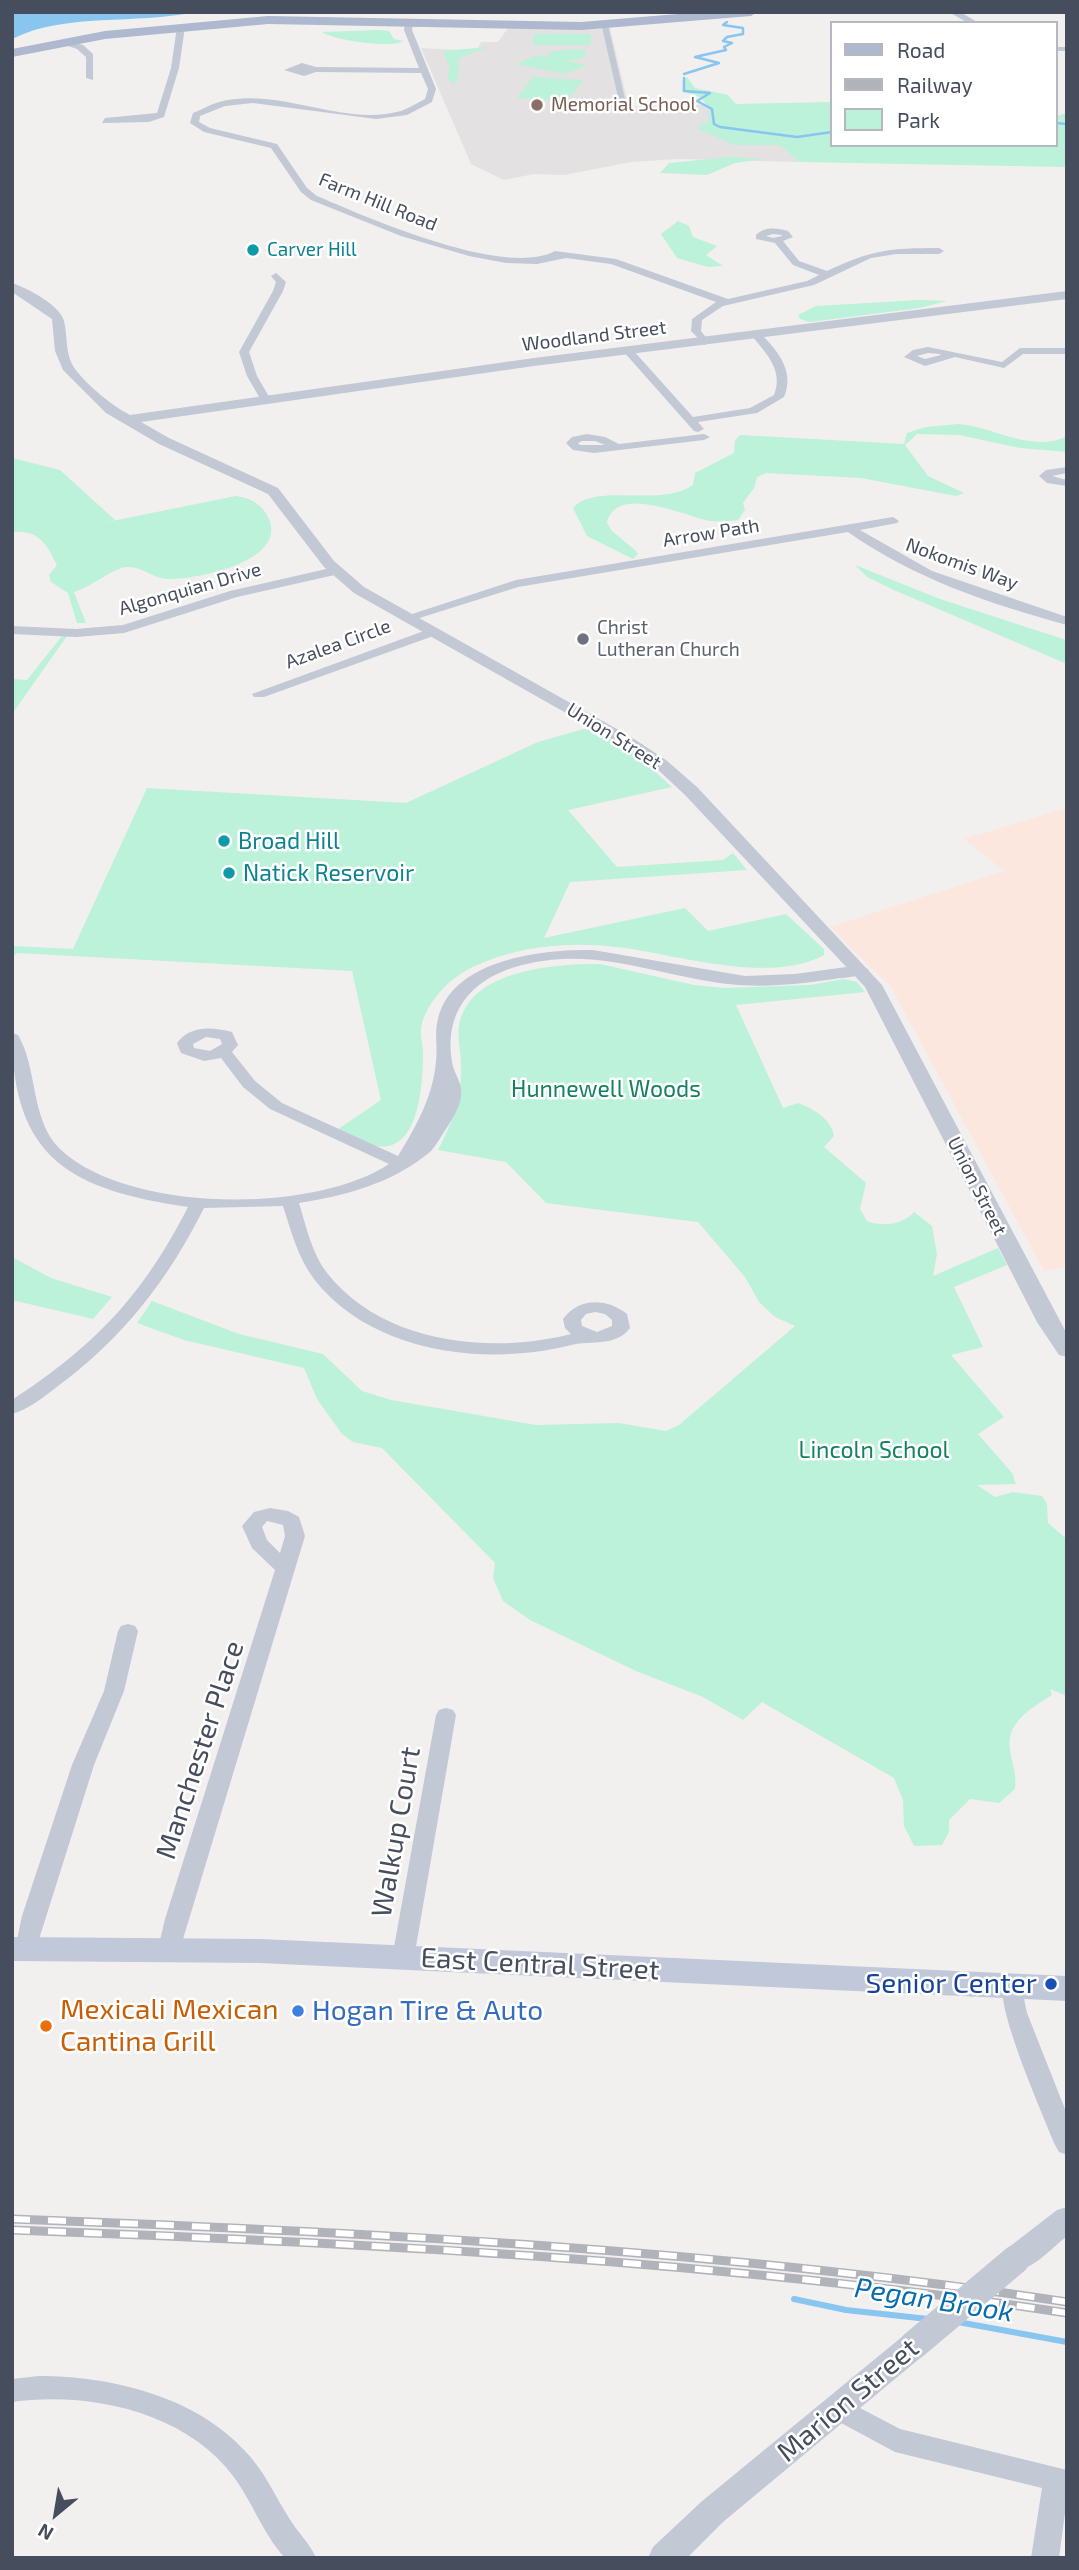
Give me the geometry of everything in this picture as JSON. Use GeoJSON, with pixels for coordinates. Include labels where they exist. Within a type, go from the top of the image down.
{"type":"FeatureCollection","features":[{"type":"Feature","properties":{"kind":"main road"},"geometry":{"type":"LineString","coordinates":[[12,53],[65,42],[181,27],[299,19],[604,25],[751,12]]}},
{"type":"Feature","properties":{"kind":"main road","name":"East Central Street"},"geometry":{"type":"LineString","coordinates":[[19,1949],[169,1949],[1067,1989]]}},
{"type":"Feature","properties":{"kind":"street"},"geometry":{"type":"LineString","coordinates":[[953,12],[971,21]]}},
{"type":"Feature","properties":{"kind":"street","name":"Farm Hill Road"},"geometry":{"type":"LineString","coordinates":[[409,23],[408,30],[432,89],[431,97],[416,109],[397,115],[361,117],[305,105],[246,102],[210,108],[199,113],[194,120],[206,130],[274,146],[304,190],[314,198],[458,251],[517,263],[541,262],[565,256],[613,261],[726,302]]}},
{"type":"Feature","properties":{"kind":"street"},"geometry":{"type":"LineString","coordinates":[[604,25],[625,110]]}},
{"type":"Feature","properties":{"kind":"street"},"geometry":{"type":"LineString","coordinates":[[105,121],[149,119],[162,113],[175,68],[181,27]]}},
{"type":"Feature","properties":{"kind":"street"},"geometry":{"type":"LineString","coordinates":[[65,42],[80,47],[90,56],[90,78]]}},
{"type":"Feature","properties":{"kind":"street"},"geometry":{"type":"LineString","coordinates":[[315,69],[425,71]]}},
{"type":"Feature","properties":{"kind":"street"},"geometry":{"type":"LineString","coordinates":[[778,241],[796,263],[827,275]]}},
{"type":"Feature","properties":{"kind":"street"},"geometry":{"type":"LineString","coordinates":[[705,342],[696,331],[697,319],[709,309],[726,302],[810,283],[876,254],[939,251]]}},
{"type":"Feature","properties":{"kind":"street"},"geometry":{"type":"LineString","coordinates":[[266,400],[252,376],[244,352],[278,291],[281,282],[276,276]]}},
{"type":"Feature","properties":{"kind":"street","name":"Union Street"},"geometry":{"type":"LineString","coordinates":[[12,287],[52,311],[58,324],[61,351],[73,375],[125,420],[189,454],[273,491],[335,571],[368,596],[594,722],[660,763],[691,792],[806,916],[857,966],[877,992],[1048,1322],[1067,1350]]}},
{"type":"Feature","properties":{"kind":"street","name":"Woodland Street"},"geometry":{"type":"LineString","coordinates":[[125,420],[628,351],[757,337],[1067,295]]}},
{"type":"Feature","properties":{"kind":"street"},"geometry":{"type":"LineString","coordinates":[[692,420],[753,411],[779,397],[783,383],[777,361],[757,337]]}},
{"type":"Feature","properties":{"kind":"street"},"geometry":{"type":"LineString","coordinates":[[615,447],[705,437],[628,351]]}},
{"type":"Feature","properties":{"kind":"street"},"geometry":{"type":"LineString","coordinates":[[954,354],[999,365],[1010,362],[1020,351],[1067,351]]}},
{"type":"Feature","properties":{"kind":"street"},"geometry":{"type":"LineString","coordinates":[[1067,470],[1050,472],[1045,476],[1051,481],[1067,483]]}},
{"type":"Feature","properties":{"kind":"street","name":"Arrow Path"},"geometry":{"type":"LineString","coordinates":[[409,620],[534,581],[893,521]]}},
{"type":"Feature","properties":{"kind":"street","name":"Nokomis Way"},"geometry":{"type":"LineString","coordinates":[[851,529],[906,566],[1067,621]]}},
{"type":"Feature","properties":{"kind":"street","name":"Algonquian Drive"},"geometry":{"type":"LineString","coordinates":[[12,630],[76,633],[124,629],[234,594],[335,571]]}},
{"type":"Feature","properties":{"kind":"street","name":"Azalea Circle"},"geometry":{"type":"LineString","coordinates":[[259,694],[432,632]]}},
{"type":"Feature","properties":{"kind":"street"},"geometry":{"type":"LineString","coordinates":[[12,1038],[40,1132],[61,1160],[88,1177],[121,1188],[198,1203],[237,1206],[290,1202],[352,1188],[427,1147],[443,1129],[454,1085],[444,1064],[443,1026],[451,1006],[477,980],[505,966],[534,959],[581,954],[613,956],[728,979],[757,980],[857,966]]}},
{"type":"Feature","properties":{"kind":"street"},"geometry":{"type":"LineString","coordinates":[[224,1052],[250,1084],[276,1106],[401,1163]]}},
{"type":"Feature","properties":{"kind":"street"},"geometry":{"type":"LineString","coordinates":[[290,1202],[309,1255],[320,1276],[348,1303],[398,1331],[449,1344],[502,1349],[556,1346],[585,1336]]}},
{"type":"Feature","properties":{"kind":"street"},"geometry":{"type":"LineString","coordinates":[[12,1408],[75,1366],[120,1327],[167,1263],[198,1203]]}},
{"type":"Feature","properties":{"kind":"street","name":"Manchester Place"},"geometry":{"type":"LineString","coordinates":[[169,1949],[285,1569]]}},
{"type":"Feature","properties":{"kind":"street"},"geometry":{"type":"LineString","coordinates":[[19,1949],[33,1916],[83,1765],[114,1691],[128,1631]]}},
{"type":"Feature","properties":{"kind":"street","name":"Walkup Court"},"geometry":{"type":"LineString","coordinates":[[403,1958],[446,1715]]}},
{"type":"Feature","properties":{"kind":"street"},"geometry":{"type":"LineString","coordinates":[[1012,1986],[1016,2013],[1067,2145]]}},
{"type":"Feature","properties":{"kind":"street","name":"Marion Street"},"geometry":{"type":"LineString","coordinates":[[664,2558],[712,2512],[1067,2219]]}},
{"type":"Feature","properties":{"kind":"street"},"geometry":{"type":"LineString","coordinates":[[12,2391],[41,2385],[77,2386],[146,2406],[198,2429],[234,2458],[290,2546],[303,2558]]}},
{"type":"Feature","properties":{"kind":"street"},"geometry":{"type":"LineString","coordinates":[[839,2409],[895,2440],[1061,2481],[1045,2558]]}},
{"type":"Feature","properties":{"kind":"shaded area","name":"Memorial School"},"geometry":{"type":"Polygon","coordinates":[[[508,28],[610,28],[629,107],[725,104],[801,162],[678,159],[631,162],[564,175],[534,174],[504,180],[471,164],[421,48],[477,51],[481,42],[498,42],[508,28]]]}},
{"type":"Feature","properties":{"kind":"shaded area"},"geometry":{"type":"Polygon","coordinates":[[[1067,808],[1067,1267],[1044,1271],[891,987],[830,927],[1004,871],[964,839],[1067,808]]]}},
{"type":"Feature","properties":{"kind":"green space"},"geometry":{"type":"Polygon","coordinates":[[[389,31],[394,39],[403,41],[387,44],[362,42],[322,32],[389,31]]]}},
{"type":"Feature","properties":{"kind":"green space"},"geometry":{"type":"Polygon","coordinates":[[[534,34],[591,34],[591,45],[533,45],[534,34]]]}},
{"type":"Feature","properties":{"kind":"green space"},"geometry":{"type":"Polygon","coordinates":[[[488,47],[459,58],[457,81],[452,84],[447,76],[450,69],[443,51],[488,47]]]}},
{"type":"Feature","properties":{"kind":"green space"},"geometry":{"type":"Polygon","coordinates":[[[577,49],[586,51],[584,58],[567,61],[587,65],[565,74],[516,64],[538,55],[549,57],[549,52],[577,49]]]}},
{"type":"Feature","properties":{"kind":"green space"},"geometry":{"type":"Polygon","coordinates":[[[533,77],[583,80],[567,101],[517,98],[533,77]]]}},
{"type":"Feature","properties":{"kind":"green space"},"geometry":{"type":"Polygon","coordinates":[[[687,77],[695,88],[728,95],[736,104],[830,102],[830,147],[1058,147],[1058,115],[1067,113],[1067,167],[800,162],[779,145],[735,145],[696,128],[708,122],[710,113],[702,98],[682,91],[683,80],[687,77]]]}},
{"type":"Feature","properties":{"kind":"green space"},"geometry":{"type":"Polygon","coordinates":[[[730,157],[763,159],[735,163],[707,175],[660,173],[669,163],[730,157]]]}},
{"type":"Feature","properties":{"kind":"green space"},"geometry":{"type":"Polygon","coordinates":[[[678,221],[689,226],[693,237],[717,246],[706,255],[723,266],[708,267],[677,258],[661,234],[678,221]]]}},
{"type":"Feature","properties":{"kind":"green space"},"geometry":{"type":"Polygon","coordinates":[[[947,301],[919,308],[810,322],[800,319],[798,315],[816,306],[947,301]]]}},
{"type":"Feature","properties":{"kind":"green space"},"geometry":{"type":"Polygon","coordinates":[[[958,424],[1027,441],[1054,441],[1067,436],[1067,452],[1020,448],[959,435],[917,434],[905,445],[928,476],[964,493],[956,496],[861,478],[766,473],[757,477],[754,488],[743,503],[745,510],[738,520],[711,521],[654,505],[624,505],[613,511],[607,523],[612,531],[636,551],[638,554],[633,559],[587,536],[573,508],[583,500],[597,497],[680,492],[693,485],[695,473],[734,453],[735,441],[740,435],[904,444],[907,433],[926,427],[958,424]]]}},
{"type":"Feature","properties":{"kind":"green space"},"geometry":{"type":"Polygon","coordinates":[[[12,458],[60,470],[115,520],[97,524],[236,496],[247,498],[263,509],[269,519],[271,534],[265,547],[252,557],[216,572],[167,579],[132,567],[116,570],[74,592],[86,623],[77,623],[68,593],[51,582],[49,575],[57,565],[45,544],[29,533],[12,532],[12,458]]]}},
{"type":"Feature","properties":{"kind":"green space"},"geometry":{"type":"Polygon","coordinates":[[[855,565],[940,599],[1066,640],[1067,664],[894,590],[867,577],[855,565]]]}},
{"type":"Feature","properties":{"kind":"green space"},"geometry":{"type":"Polygon","coordinates":[[[62,636],[67,636],[12,714],[12,679],[27,680],[62,636]]]}},
{"type":"Feature","properties":{"kind":"green space"},"geometry":{"type":"Polygon","coordinates":[[[591,727],[632,751],[672,787],[568,810],[617,867],[723,860],[733,853],[747,870],[570,882],[544,938],[685,908],[708,931],[786,914],[824,949],[824,955],[803,963],[753,968],[625,948],[568,945],[511,953],[475,966],[442,989],[425,1014],[421,1031],[423,1054],[420,1097],[410,1128],[402,1139],[391,1145],[376,1146],[337,1130],[381,1100],[352,971],[17,953],[12,957],[12,946],[73,949],[147,788],[406,803],[538,742],[591,727]]]}},
{"type":"Feature","properties":{"kind":"green space"},"geometry":{"type":"Polygon","coordinates":[[[600,964],[694,985],[725,988],[810,985],[844,979],[857,982],[865,992],[736,1005],[783,1108],[798,1103],[815,1111],[830,1125],[834,1136],[824,1147],[866,1183],[860,1209],[867,1221],[892,1224],[904,1220],[914,1212],[932,1226],[937,1254],[933,1276],[998,1248],[1007,1265],[954,1287],[983,1347],[951,1355],[1004,1417],[978,1434],[1012,1473],[1016,1484],[977,1485],[995,1497],[1013,1492],[1042,1496],[1047,1504],[1048,1523],[1067,1539],[1067,1696],[1050,1689],[1052,1695],[1029,1710],[1016,1723],[1010,1740],[1015,1789],[999,1803],[970,1799],[949,1820],[949,1832],[942,1845],[914,1846],[904,1826],[903,1800],[894,1778],[762,1702],[743,1720],[703,1697],[636,1671],[530,1620],[503,1601],[493,1578],[495,1563],[382,1448],[353,1442],[342,1434],[317,1399],[304,1368],[184,1340],[137,1323],[152,1301],[239,1334],[323,1354],[362,1391],[391,1400],[536,1425],[619,1423],[666,1431],[679,1425],[795,1326],[775,1317],[759,1302],[745,1277],[698,1222],[546,1203],[506,1162],[438,1150],[458,1098],[461,1076],[459,1026],[466,1007],[479,992],[496,981],[516,974],[560,966],[600,964]]]}},
{"type":"Feature","properties":{"kind":"green space"},"geometry":{"type":"Polygon","coordinates":[[[12,1257],[51,1278],[112,1297],[93,1319],[12,1300],[12,1257]]]}},
{"type":"Feature","properties":{"kind":"water"},"geometry":{"type":"Polygon","coordinates":[[[12,12],[194,12],[55,25],[12,39],[12,12]]]}},
{"type":"Feature","properties":{"kind":"waterway"},"geometry":{"type":"LineString","coordinates":[[684,74],[719,63],[695,57],[726,50],[724,47],[732,43],[723,41],[727,37],[743,34],[743,28],[723,25],[727,22]]}},
{"type":"Feature","properties":{"kind":"waterway"},"geometry":{"type":"LineString","coordinates":[[684,78],[684,91],[710,93],[697,101],[712,109],[714,124],[720,127],[797,137],[830,132]]}},
{"type":"Feature","properties":{"kind":"waterway"},"geometry":{"type":"LineString","coordinates":[[1058,123],[1067,124]]}},
{"type":"Feature","properties":{"kind":"waterway","name":"Pegan Brook"},"geometry":{"type":"LineString","coordinates":[[794,2299],[846,2310],[928,2319]]}},
{"type":"Feature","properties":{"kind":"waterway","name":"Pegan Brook"},"geometry":{"type":"LineString","coordinates":[[958,2322],[1067,2342]]}},
{"type":"Feature","properties":{"kind":"railway"},"geometry":{"type":"LineString","coordinates":[[12,2219],[409,2237],[672,2256],[804,2268],[1067,2302]]}},
{"type":"Feature","properties":{"kind":"railway"},"geometry":{"type":"LineString","coordinates":[[12,2230],[541,2256],[804,2280],[1067,2313]]}},
{"type":"Feature","properties":{"kind":"place","name":"Memorial School"},"geometry":{"type":"Point","coordinates":[537,105]}},
{"type":"Feature","properties":{"kind":"place","name":"Carver Hill"},"geometry":{"type":"Point","coordinates":[253,250]}},
{"type":"Feature","properties":{"kind":"place","name":"Christ Lutheran Church"},"geometry":{"type":"Point","coordinates":[583,639]}},
{"type":"Feature","properties":{"kind":"place","name":"Broad Hill"},"geometry":{"type":"Point","coordinates":[224,841]}},
{"type":"Feature","properties":{"kind":"place","name":"Natick Reservoir"},"geometry":{"type":"Point","coordinates":[229,873]}},
{"type":"Feature","properties":{"kind":"place","name":"Senior Center"},"geometry":{"type":"Point","coordinates":[1051,1984]}},
{"type":"Feature","properties":{"kind":"place","name":"Hogan Tire & Auto"},"geometry":{"type":"Point","coordinates":[298,2011]}},
{"type":"Feature","properties":{"kind":"place","name":"Mexicali Mexican Cantina Grill"},"geometry":{"type":"Point","coordinates":[46,2026]}},
{"type":"Feature","properties":{"kind":"park label","name":"Hunnewell Woods"},"geometry":{"type":"Point","coordinates":[606,1089]}},
{"type":"Feature","properties":{"kind":"park label","name":"Lincoln School"},"geometry":{"type":"Point","coordinates":[874,1450]}}]}
